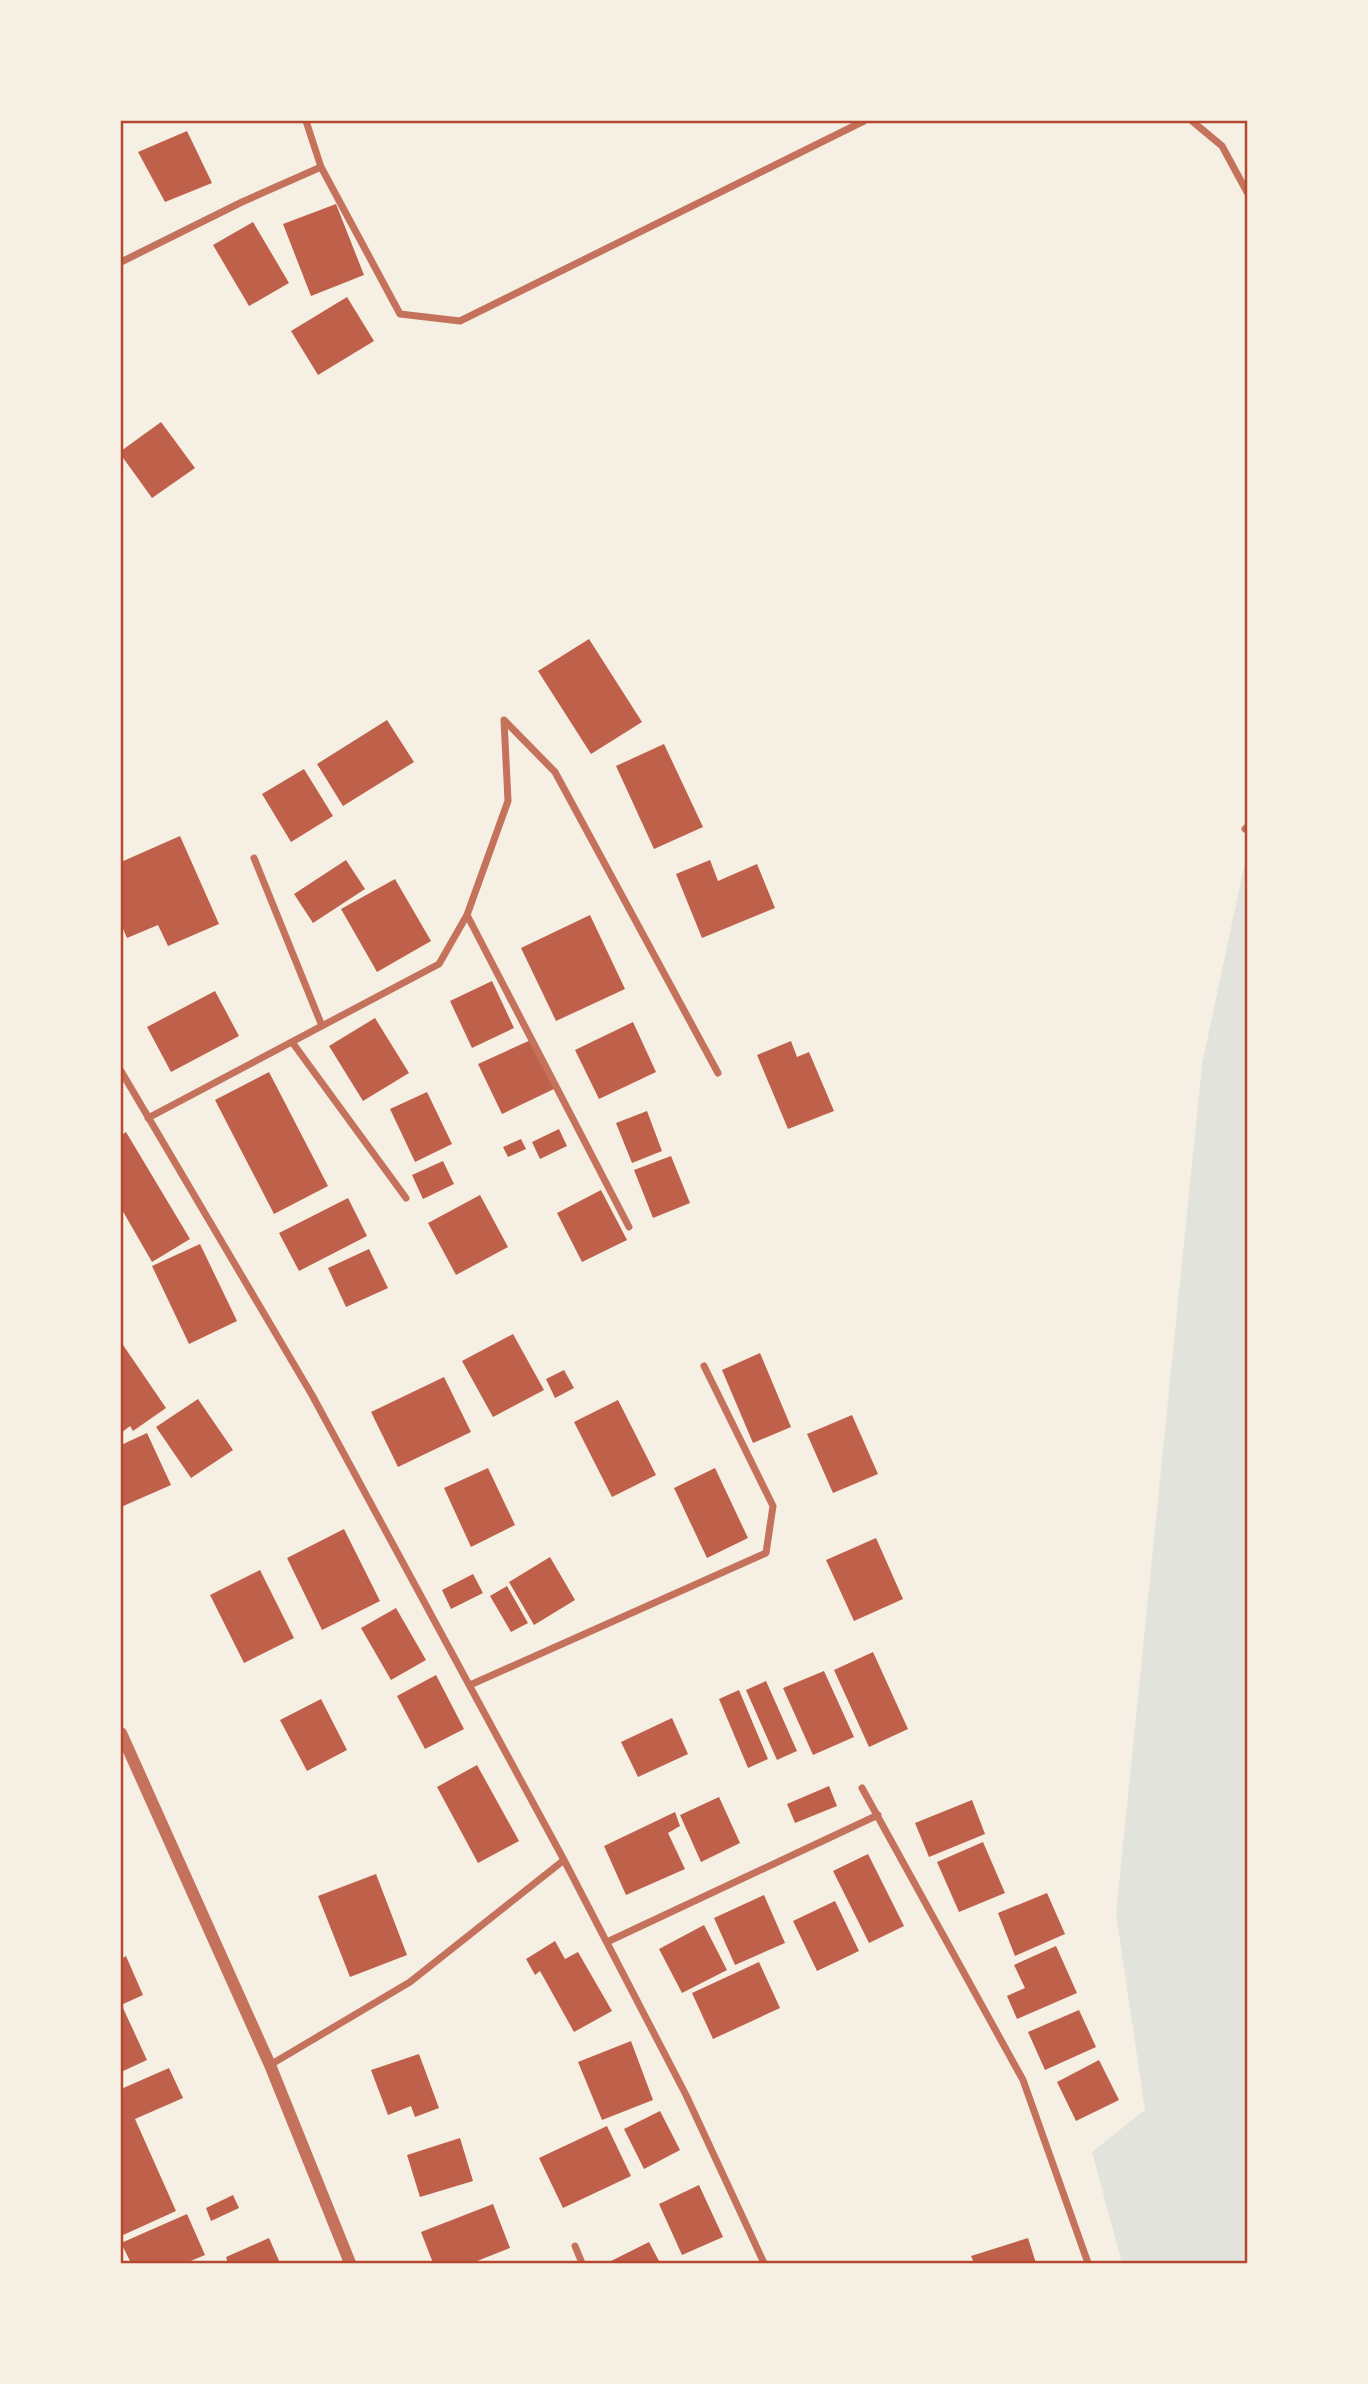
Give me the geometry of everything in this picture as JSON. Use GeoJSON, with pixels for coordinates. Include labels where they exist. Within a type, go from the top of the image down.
{"type":"FeatureCollection","features":[{"type":"Feature","properties":{"kind":"street"},"geometry":{"type":"LineString","coordinates":[[306,121],[321,167],[400,314],[460,321],[864,121]]}},
{"type":"Feature","properties":{"kind":"street"},"geometry":{"type":"LineString","coordinates":[[1192,121],[1222,146],[1247,192]]}},
{"type":"Feature","properties":{"kind":"street"},"geometry":{"type":"LineString","coordinates":[[121,262],[321,167]]}},
{"type":"Feature","properties":{"kind":"street"},"geometry":{"type":"LineString","coordinates":[[148,1118],[439,964],[467,915],[508,801],[504,720],[555,772],[718,1073]]}},
{"type":"Feature","properties":{"kind":"street"},"geometry":{"type":"LineString","coordinates":[[254,858],[322,1026]]}},
{"type":"Feature","properties":{"kind":"street"},"geometry":{"type":"LineString","coordinates":[[467,915],[629,1227]]}},
{"type":"Feature","properties":{"kind":"street"},"geometry":{"type":"LineString","coordinates":[[292,1042],[406,1198]]}},
{"type":"Feature","properties":{"kind":"street"},"geometry":{"type":"LineString","coordinates":[[121,1071],[312,1395],[470,1685],[686,2095],[764,2263]]}},
{"type":"Feature","properties":{"kind":"street"},"geometry":{"type":"LineString","coordinates":[[470,1685],[766,1553],[773,1506],[704,1366]]}},
{"type":"Feature","properties":{"kind":"street"},"geometry":{"type":"LineString","coordinates":[[121,1733],[270,2064],[350,2263]]}},
{"type":"Feature","properties":{"kind":"street"},"geometry":{"type":"LineString","coordinates":[[862,1788],[1023,2080],[1088,2263]]}},
{"type":"Feature","properties":{"kind":"street"},"geometry":{"type":"LineString","coordinates":[[607,1942],[878,1815]]}},
{"type":"Feature","properties":{"kind":"street"},"geometry":{"type":"LineString","coordinates":[[270,2064],[410,1982],[564,1860]]}},
{"type":"Feature","properties":{"kind":"street"},"geometry":{"type":"LineString","coordinates":[[575,2246],[582,2263]]}},
{"type":"Feature","properties":{"kind":"shaded area"},"geometry":{"type":"Polygon","coordinates":[[[1247,852],[1247,2263],[1122,2263],[1092,2152],[1145,2110],[1116,1914],[1202,1065],[1247,852]]]}},
{"type":"Feature","properties":{"kind":"building"},"geometry":{"type":"Polygon","coordinates":[[[187,131],[212,183],[165,202],[138,152],[187,131]]]}},
{"type":"Feature","properties":{"kind":"building"},"geometry":{"type":"Polygon","coordinates":[[[336,204],[364,275],[311,296],[283,224],[336,204]]]}},
{"type":"Feature","properties":{"kind":"building"},"geometry":{"type":"Polygon","coordinates":[[[253,222],[289,283],[249,306],[213,245],[253,222]]]}},
{"type":"Feature","properties":{"kind":"building"},"geometry":{"type":"Polygon","coordinates":[[[347,297],[374,341],[318,375],[291,331],[347,297]]]}},
{"type":"Feature","properties":{"kind":"building"},"geometry":{"type":"Polygon","coordinates":[[[161,422],[195,468],[152,498],[121,455],[121,451],[161,422]]]}},
{"type":"Feature","properties":{"kind":"building"},"geometry":{"type":"Polygon","coordinates":[[[589,639],[642,722],[591,754],[538,671],[589,639]]]}},
{"type":"Feature","properties":{"kind":"building"},"geometry":{"type":"Polygon","coordinates":[[[387,720],[414,762],[343,806],[317,764],[387,720]]]}},
{"type":"Feature","properties":{"kind":"building"},"geometry":{"type":"Polygon","coordinates":[[[664,744],[703,827],[654,849],[616,766],[664,744]]]}},
{"type":"Feature","properties":{"kind":"building"},"geometry":{"type":"Polygon","coordinates":[[[304,769],[333,816],[291,842],[262,794],[304,769]]]}},
{"type":"Feature","properties":{"kind":"building"},"geometry":{"type":"Polygon","coordinates":[[[180,836],[219,924],[168,946],[158,925],[127,938],[121,924],[121,862],[180,836]]]}},
{"type":"Feature","properties":{"kind":"building"},"geometry":{"type":"Polygon","coordinates":[[[346,860],[365,889],[313,923],[294,894],[346,860]]]}},
{"type":"Feature","properties":{"kind":"building"},"geometry":{"type":"Polygon","coordinates":[[[710,860],[718,881],[757,864],[775,908],[702,938],[676,874],[710,860]]]}},
{"type":"Feature","properties":{"kind":"building"},"geometry":{"type":"Polygon","coordinates":[[[395,879],[431,941],[377,972],[341,909],[395,879]]]}},
{"type":"Feature","properties":{"kind":"building"},"geometry":{"type":"Polygon","coordinates":[[[590,915],[625,989],[556,1021],[521,948],[590,915]]]}},
{"type":"Feature","properties":{"kind":"building"},"geometry":{"type":"Polygon","coordinates":[[[492,981],[514,1028],[472,1048],[450,1001],[492,981]]]}},
{"type":"Feature","properties":{"kind":"building"},"geometry":{"type":"Polygon","coordinates":[[[215,991],[239,1036],[171,1072],[147,1027],[215,991]]]}},
{"type":"Feature","properties":{"kind":"building"},"geometry":{"type":"Polygon","coordinates":[[[375,1018],[409,1073],[363,1101],[329,1046],[375,1018]]]}},
{"type":"Feature","properties":{"kind":"building"},"geometry":{"type":"Polygon","coordinates":[[[633,1022],[656,1072],[599,1099],[575,1050],[633,1022]]]}},
{"type":"Feature","properties":{"kind":"building"},"geometry":{"type":"Polygon","coordinates":[[[533,1039],[556,1088],[502,1114],[478,1064],[533,1039]]]}},
{"type":"Feature","properties":{"kind":"building"},"geometry":{"type":"Polygon","coordinates":[[[791,1041],[797,1057],[809,1052],[834,1111],[788,1129],[757,1055],[791,1041]]]}},
{"type":"Feature","properties":{"kind":"building"},"geometry":{"type":"Polygon","coordinates":[[[269,1072],[328,1186],[274,1214],[215,1100],[269,1072]]]}},
{"type":"Feature","properties":{"kind":"building"},"geometry":{"type":"Polygon","coordinates":[[[427,1092],[452,1144],[415,1162],[390,1109],[427,1092]]]}},
{"type":"Feature","properties":{"kind":"building"},"geometry":{"type":"Polygon","coordinates":[[[647,1111],[662,1151],[632,1163],[616,1123],[647,1111]]]}},
{"type":"Feature","properties":{"kind":"building"},"geometry":{"type":"Polygon","coordinates":[[[559,1129],[567,1146],[540,1159],[532,1142],[559,1129]]]}},
{"type":"Feature","properties":{"kind":"building"},"geometry":{"type":"Polygon","coordinates":[[[126,1132],[190,1239],[152,1262],[121,1208],[121,1135],[126,1132]]]}},
{"type":"Feature","properties":{"kind":"building"},"geometry":{"type":"Polygon","coordinates":[[[521,1139],[526,1149],[508,1157],[503,1147],[521,1139]]]}},
{"type":"Feature","properties":{"kind":"building"},"geometry":{"type":"Polygon","coordinates":[[[671,1156],[690,1203],[653,1218],[634,1170],[671,1156]]]}},
{"type":"Feature","properties":{"kind":"building"},"geometry":{"type":"Polygon","coordinates":[[[443,1161],[454,1184],[423,1199],[412,1175],[443,1161]]]}},
{"type":"Feature","properties":{"kind":"building"},"geometry":{"type":"Polygon","coordinates":[[[601,1190],[627,1240],[582,1262],[557,1213],[601,1190]]]}},
{"type":"Feature","properties":{"kind":"building"},"geometry":{"type":"Polygon","coordinates":[[[480,1195],[508,1247],[456,1275],[428,1223],[480,1195]]]}},
{"type":"Feature","properties":{"kind":"building"},"geometry":{"type":"Polygon","coordinates":[[[348,1198],[367,1236],[299,1271],[279,1233],[348,1198]]]}},
{"type":"Feature","properties":{"kind":"building"},"geometry":{"type":"Polygon","coordinates":[[[200,1244],[237,1321],[189,1344],[152,1266],[200,1244]]]}},
{"type":"Feature","properties":{"kind":"building"},"geometry":{"type":"Polygon","coordinates":[[[369,1249],[388,1288],[346,1307],[328,1268],[369,1249]]]}},
{"type":"Feature","properties":{"kind":"building"},"geometry":{"type":"Polygon","coordinates":[[[513,1334],[544,1390],[493,1417],[462,1361],[513,1334]]]}},
{"type":"Feature","properties":{"kind":"building"},"geometry":{"type":"Polygon","coordinates":[[[121,1342],[166,1408],[133,1431],[130,1426],[121,1433],[121,1342]]]}},
{"type":"Feature","properties":{"kind":"building"},"geometry":{"type":"Polygon","coordinates":[[[760,1353],[791,1427],[753,1443],[722,1370],[760,1353]]]}},
{"type":"Feature","properties":{"kind":"building"},"geometry":{"type":"Polygon","coordinates":[[[564,1370],[574,1388],[555,1398],[546,1379],[564,1370]]]}},
{"type":"Feature","properties":{"kind":"building"},"geometry":{"type":"Polygon","coordinates":[[[444,1377],[471,1432],[398,1467],[371,1412],[444,1377]]]}},
{"type":"Feature","properties":{"kind":"building"},"geometry":{"type":"Polygon","coordinates":[[[198,1399],[233,1450],[191,1478],[156,1427],[198,1399]]]}},
{"type":"Feature","properties":{"kind":"building"},"geometry":{"type":"Polygon","coordinates":[[[618,1400],[656,1475],[612,1497],[574,1422],[618,1400]]]}},
{"type":"Feature","properties":{"kind":"building"},"geometry":{"type":"Polygon","coordinates":[[[852,1415],[878,1474],[833,1493],[807,1434],[852,1415]]]}},
{"type":"Feature","properties":{"kind":"building"},"geometry":{"type":"Polygon","coordinates":[[[147,1433],[171,1485],[121,1507],[121,1445],[147,1433]]]}},
{"type":"Feature","properties":{"kind":"building"},"geometry":{"type":"Polygon","coordinates":[[[488,1468],[515,1525],[471,1547],[444,1488],[488,1468]]]}},
{"type":"Feature","properties":{"kind":"building"},"geometry":{"type":"Polygon","coordinates":[[[715,1468],[748,1538],[707,1558],[674,1488],[715,1468]]]}},
{"type":"Feature","properties":{"kind":"building"},"geometry":{"type":"Polygon","coordinates":[[[344,1529],[380,1601],[322,1630],[287,1558],[344,1529]]]}},
{"type":"Feature","properties":{"kind":"building"},"geometry":{"type":"Polygon","coordinates":[[[876,1538],[903,1599],[854,1621],[826,1560],[876,1538]]]}},
{"type":"Feature","properties":{"kind":"building"},"geometry":{"type":"Polygon","coordinates":[[[550,1557],[575,1600],[534,1625],[509,1582],[550,1557]]]}},
{"type":"Feature","properties":{"kind":"building"},"geometry":{"type":"Polygon","coordinates":[[[260,1570],[294,1638],[244,1663],[210,1595],[260,1570]]]}},
{"type":"Feature","properties":{"kind":"building"},"geometry":{"type":"Polygon","coordinates":[[[473,1574],[483,1593],[451,1609],[442,1590],[473,1574]]]}},
{"type":"Feature","properties":{"kind":"building"},"geometry":{"type":"Polygon","coordinates":[[[507,1586],[528,1623],[511,1632],[490,1596],[507,1586]]]}},
{"type":"Feature","properties":{"kind":"building"},"geometry":{"type":"Polygon","coordinates":[[[396,1608],[426,1660],[391,1680],[361,1628],[396,1608]]]}},
{"type":"Feature","properties":{"kind":"building"},"geometry":{"type":"Polygon","coordinates":[[[873,1652],[908,1729],[869,1747],[834,1670],[873,1652]]]}},
{"type":"Feature","properties":{"kind":"building"},"geometry":{"type":"Polygon","coordinates":[[[824,1671],[854,1737],[813,1755],[783,1688],[824,1671]]]}},
{"type":"Feature","properties":{"kind":"building"},"geometry":{"type":"Polygon","coordinates":[[[436,1675],[464,1729],[425,1749],[397,1696],[436,1675]]]}},
{"type":"Feature","properties":{"kind":"building"},"geometry":{"type":"Polygon","coordinates":[[[766,1681],[797,1751],[777,1760],[746,1690],[766,1681]]]}},
{"type":"Feature","properties":{"kind":"building"},"geometry":{"type":"Polygon","coordinates":[[[739,1690],[768,1759],[748,1768],[719,1699],[739,1690]]]}},
{"type":"Feature","properties":{"kind":"building"},"geometry":{"type":"Polygon","coordinates":[[[321,1699],[347,1750],[307,1771],[280,1720],[321,1699]]]}},
{"type":"Feature","properties":{"kind":"building"},"geometry":{"type":"Polygon","coordinates":[[[672,1718],[688,1754],[638,1777],[621,1742],[672,1718]]]}},
{"type":"Feature","properties":{"kind":"building"},"geometry":{"type":"Polygon","coordinates":[[[477,1765],[519,1841],[478,1863],[437,1787],[477,1765]]]}},
{"type":"Feature","properties":{"kind":"building"},"geometry":{"type":"Polygon","coordinates":[[[829,1786],[837,1806],[795,1823],[787,1804],[829,1786]]]}},
{"type":"Feature","properties":{"kind":"building"},"geometry":{"type":"Polygon","coordinates":[[[719,1797],[740,1843],[701,1862],[680,1815],[719,1797]]]}},
{"type":"Feature","properties":{"kind":"building"},"geometry":{"type":"Polygon","coordinates":[[[972,1800],[985,1834],[929,1857],[915,1823],[972,1800]]]}},
{"type":"Feature","properties":{"kind":"building"},"geometry":{"type":"Polygon","coordinates":[[[675,1812],[680,1826],[668,1833],[685,1869],[626,1895],[604,1846],[675,1812]]]}},
{"type":"Feature","properties":{"kind":"building"},"geometry":{"type":"Polygon","coordinates":[[[983,1842],[1005,1893],[959,1912],[937,1862],[983,1842]]]}},
{"type":"Feature","properties":{"kind":"building"},"geometry":{"type":"Polygon","coordinates":[[[868,1854],[904,1926],[869,1943],[833,1871],[868,1854]]]}},
{"type":"Feature","properties":{"kind":"building"},"geometry":{"type":"Polygon","coordinates":[[[376,1874],[407,1955],[350,1977],[318,1896],[376,1874]]]}},
{"type":"Feature","properties":{"kind":"building"},"geometry":{"type":"Polygon","coordinates":[[[1047,1893],[1065,1934],[1015,1956],[998,1913],[1047,1893]]]}},
{"type":"Feature","properties":{"kind":"building"},"geometry":{"type":"Polygon","coordinates":[[[764,1895],[785,1943],[735,1965],[714,1918],[764,1895]]]}},
{"type":"Feature","properties":{"kind":"building"},"geometry":{"type":"Polygon","coordinates":[[[835,1901],[859,1951],[817,1971],[793,1921],[835,1901]]]}},
{"type":"Feature","properties":{"kind":"building"},"geometry":{"type":"Polygon","coordinates":[[[704,1925],[727,1970],[682,1993],[659,1949],[704,1925]]]}},
{"type":"Feature","properties":{"kind":"building"},"geometry":{"type":"Polygon","coordinates":[[[555,1941],[565,1959],[578,1952],[612,2011],[574,2032],[540,1971],[535,1975],[526,1959],[555,1941]]]}},
{"type":"Feature","properties":{"kind":"building"},"geometry":{"type":"Polygon","coordinates":[[[1056,1946],[1077,1993],[1017,2019],[1007,1996],[1025,1988],[1014,1965],[1056,1946]]]}},
{"type":"Feature","properties":{"kind":"building"},"geometry":{"type":"Polygon","coordinates":[[[126,1956],[143,1995],[121,2005],[121,1959],[126,1956]]]}},
{"type":"Feature","properties":{"kind":"building"},"geometry":{"type":"Polygon","coordinates":[[[759,1962],[780,2008],[713,2039],[692,1993],[759,1962]]]}},
{"type":"Feature","properties":{"kind":"building"},"geometry":{"type":"Polygon","coordinates":[[[123,2008],[147,2060],[121,2072],[121,2009],[123,2008]]]}},
{"type":"Feature","properties":{"kind":"building"},"geometry":{"type":"Polygon","coordinates":[[[1079,2010],[1096,2047],[1045,2070],[1028,2032],[1079,2010]]]}},
{"type":"Feature","properties":{"kind":"building"},"geometry":{"type":"Polygon","coordinates":[[[631,2041],[653,2100],[602,2120],[578,2062],[631,2041]]]}},
{"type":"Feature","properties":{"kind":"building"},"geometry":{"type":"Polygon","coordinates":[[[419,2054],[439,2108],[415,2117],[411,2106],[388,2115],[371,2070],[419,2054]]]}},
{"type":"Feature","properties":{"kind":"building"},"geometry":{"type":"Polygon","coordinates":[[[1099,2060],[1119,2100],[1076,2121],[1057,2082],[1099,2060]]]}},
{"type":"Feature","properties":{"kind":"building"},"geometry":{"type":"Polygon","coordinates":[[[169,2068],[183,2098],[135,2119],[176,2211],[121,2236],[121,2089],[169,2068]]]}},
{"type":"Feature","properties":{"kind":"building"},"geometry":{"type":"Polygon","coordinates":[[[660,2111],[680,2150],[644,2169],[624,2129],[660,2111]]]}},
{"type":"Feature","properties":{"kind":"building"},"geometry":{"type":"Polygon","coordinates":[[[607,2126],[631,2176],[563,2208],[539,2158],[607,2126]]]}},
{"type":"Feature","properties":{"kind":"building"},"geometry":{"type":"Polygon","coordinates":[[[460,2138],[473,2181],[420,2197],[407,2155],[460,2138]]]}},
{"type":"Feature","properties":{"kind":"building"},"geometry":{"type":"Polygon","coordinates":[[[699,2185],[723,2237],[682,2255],[659,2204],[699,2185]]]}},
{"type":"Feature","properties":{"kind":"building"},"geometry":{"type":"Polygon","coordinates":[[[233,2195],[239,2208],[211,2221],[206,2208],[233,2195]]]}},
{"type":"Feature","properties":{"kind":"building"},"geometry":{"type":"Polygon","coordinates":[[[493,2204],[510,2248],[472,2263],[433,2263],[421,2232],[493,2204]]]}},
{"type":"Feature","properties":{"kind":"building"},"geometry":{"type":"Polygon","coordinates":[[[187,2214],[205,2255],[186,2263],[131,2263],[121,2243],[187,2214]]]}},
{"type":"Feature","properties":{"kind":"building"},"geometry":{"type":"Polygon","coordinates":[[[269,2238],[280,2263],[228,2263],[226,2257],[269,2238]]]}},
{"type":"Feature","properties":{"kind":"building"},"geometry":{"type":"Polygon","coordinates":[[[1028,2238],[1036,2263],[974,2263],[971,2256],[1028,2238]]]}},
{"type":"Feature","properties":{"kind":"building"},"geometry":{"type":"Polygon","coordinates":[[[649,2242],[660,2263],[607,2263],[649,2242]]]}}]}
